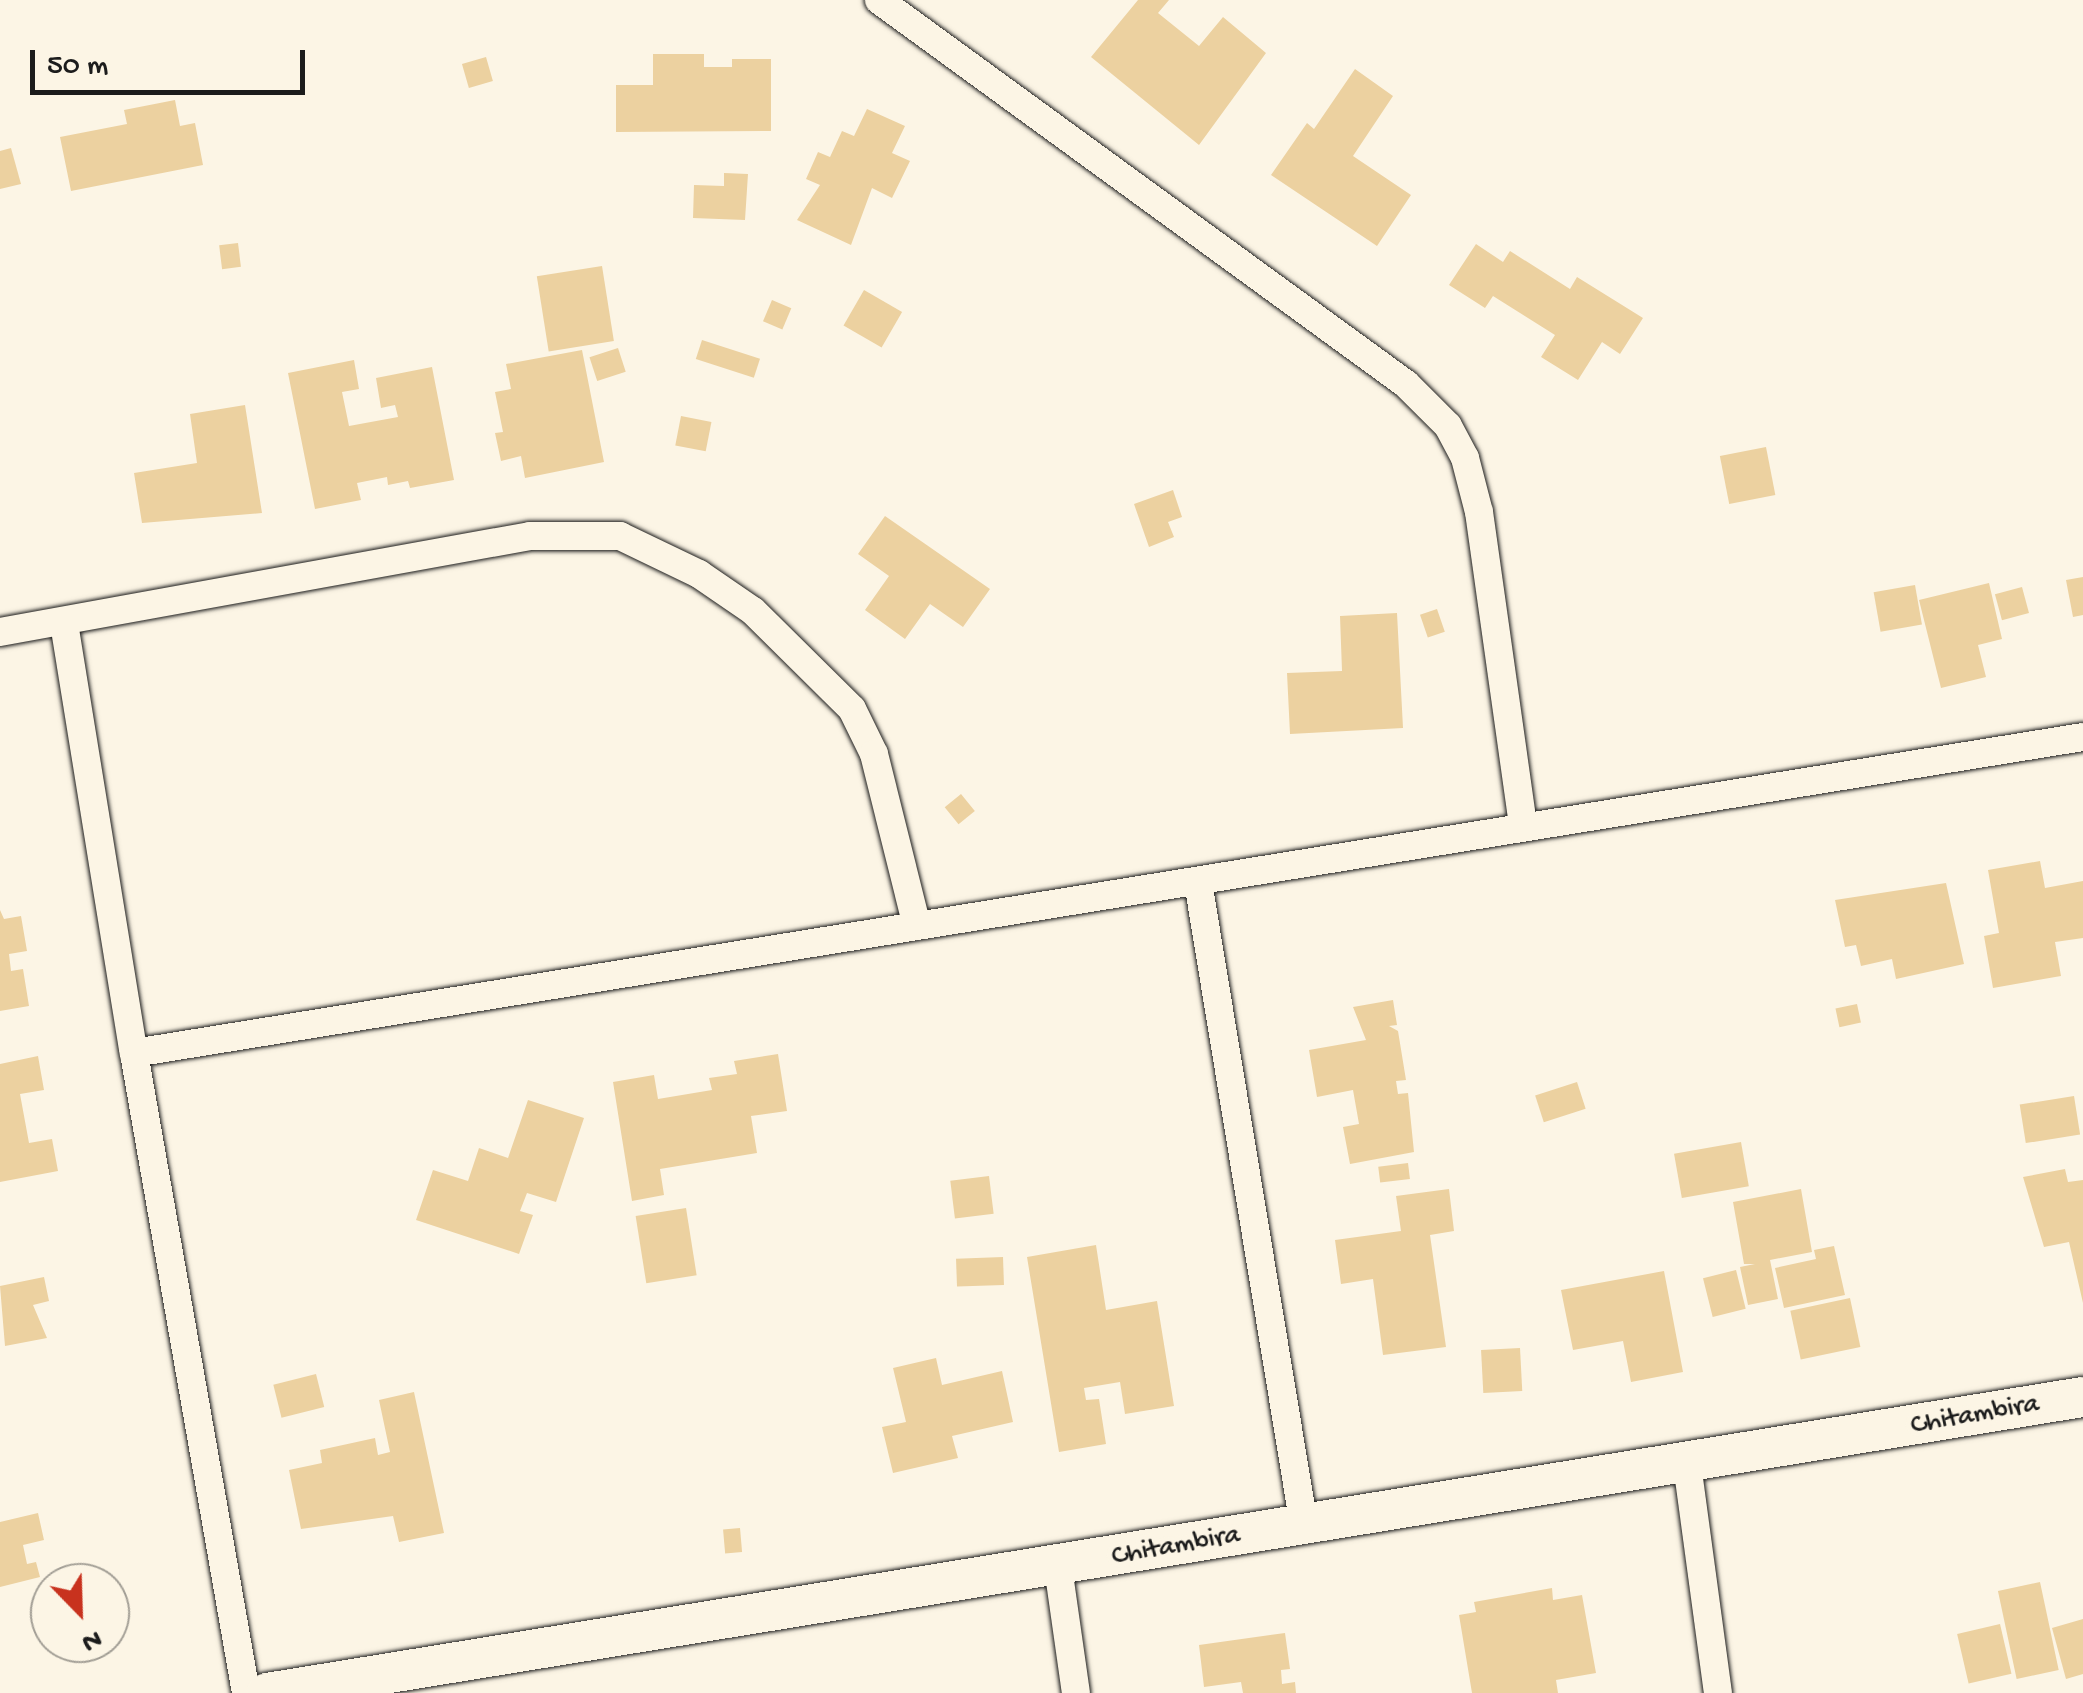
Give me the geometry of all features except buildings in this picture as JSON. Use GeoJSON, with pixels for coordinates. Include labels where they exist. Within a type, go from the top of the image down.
{"type":"FeatureCollection","features":[{"type":"Feature","properties":{"kind":"street"},"geometry":{"type":"LineString","coordinates":[[879,0],[1406,384],[1448,426],[1465,458],[1479,512],[1523,827]]}},
{"type":"Feature","properties":{"kind":"street"},"geometry":{"type":"LineString","coordinates":[[0,632],[64,624],[530,536],[620,536],[699,574],[753,610],[852,709],[874,754],[917,926]]}},
{"type":"Feature","properties":{"kind":"street"},"geometry":{"type":"LineString","coordinates":[[64,624],[246,1693]]}},
{"type":"Feature","properties":{"kind":"street"},"geometry":{"type":"LineString","coordinates":[[134,1053],[2083,737]]}},
{"type":"Feature","properties":{"kind":"street"},"geometry":{"type":"LineString","coordinates":[[1198,882],[1304,1526]]}},
{"type":"Feature","properties":{"kind":"street","name":"Chitambira"},"geometry":{"type":"LineString","coordinates":[[267,1693],[2083,1398]]}},
{"type":"Feature","properties":{"kind":"street"},"geometry":{"type":"LineString","coordinates":[[1687,1464],[1718,1693]]}},
{"type":"Feature","properties":{"kind":"street"},"geometry":{"type":"LineString","coordinates":[[1058,1567],[1076,1693]]}}]}
